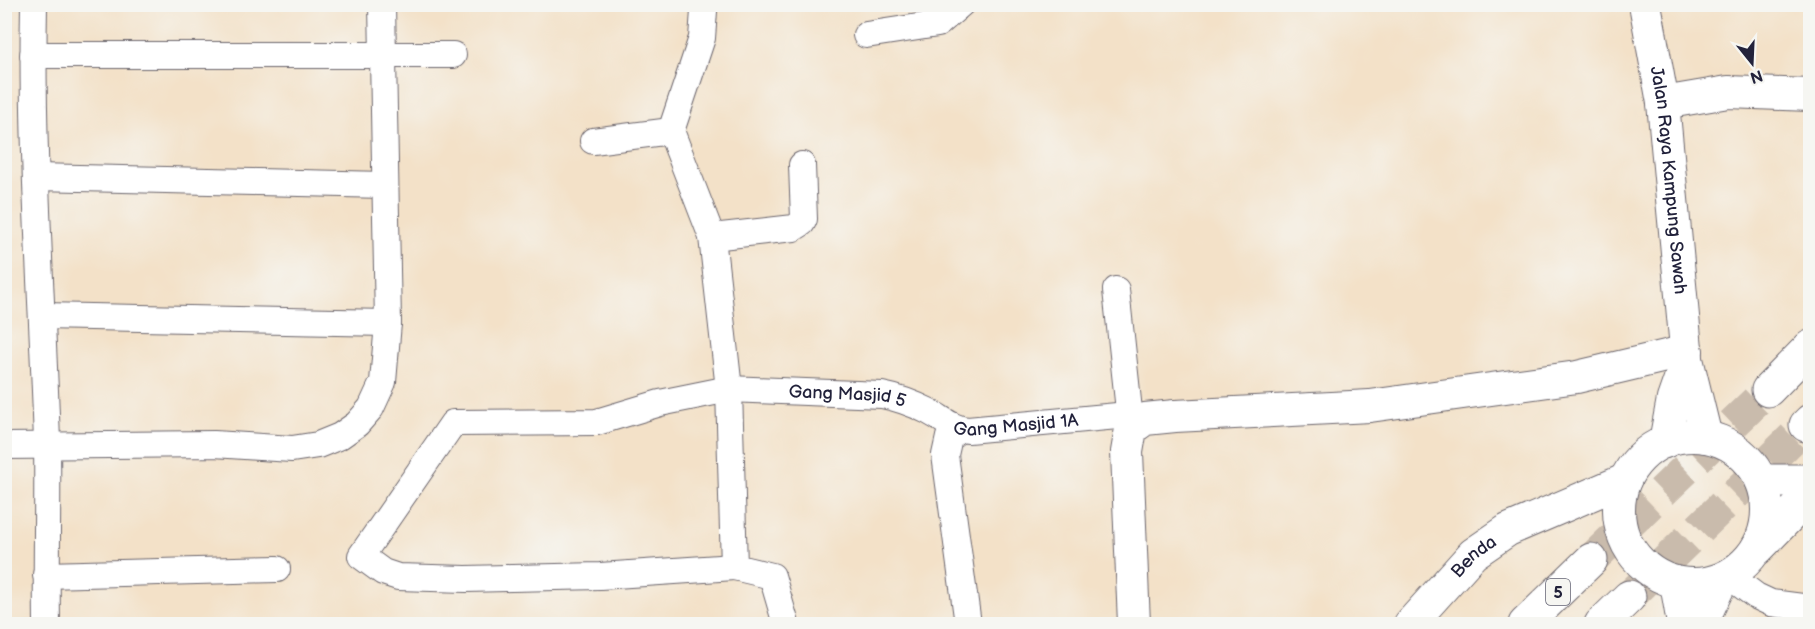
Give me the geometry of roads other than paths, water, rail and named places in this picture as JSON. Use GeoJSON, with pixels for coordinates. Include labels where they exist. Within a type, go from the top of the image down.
{"type":"FeatureCollection","features":[{"type":"Feature","properties":{"kind":"main road"},"geometry":{"type":"LineString","coordinates":[[1768,390],[1810,347]]}},
{"type":"Feature","properties":{"kind":"main road"},"geometry":{"type":"LineString","coordinates":[[1761,481],[1810,481]]}},
{"type":"Feature","properties":{"kind":"main road"},"geometry":{"type":"LineString","coordinates":[[1757,549],[1810,495]]}},
{"type":"Feature","properties":{"kind":"main road","name":"5"},"geometry":{"type":"LineString","coordinates":[[1525,624],[1591,560]]}},
{"type":"Feature","properties":{"kind":"main road"},"geometry":{"type":"LineString","coordinates":[[1601,624],[1629,597]]}},
{"type":"Feature","properties":{"kind":"street"},"geometry":{"type":"LineString","coordinates":[[34,4],[36,177],[47,445],[47,624]]}},
{"type":"Feature","properties":{"kind":"street"},"geometry":{"type":"LineString","coordinates":[[4,446],[214,444],[292,448],[318,445],[340,436],[357,424],[371,408],[383,382],[387,323],[382,4]]}},
{"type":"Feature","properties":{"kind":"street"},"geometry":{"type":"LineString","coordinates":[[702,4],[704,12],[702,38],[671,132],[712,237],[729,389],[734,567],[772,576],[786,624]]}},
{"type":"Feature","properties":{"kind":"street"},"geometry":{"type":"LineString","coordinates":[[866,35],[938,24],[961,4]]}},
{"type":"Feature","properties":{"kind":"street","name":"Jalan Raya Kampung Sawah"},"geometry":{"type":"LineString","coordinates":[[1645,4],[1663,103],[1687,355],[1706,437]]}},
{"type":"Feature","properties":{"kind":"street"},"geometry":{"type":"LineString","coordinates":[[33,56],[453,55]]}},
{"type":"Feature","properties":{"kind":"street"},"geometry":{"type":"LineString","coordinates":[[1663,103],[1728,92],[1810,95]]}},
{"type":"Feature","properties":{"kind":"street"},"geometry":{"type":"LineString","coordinates":[[593,141],[671,132]]}},
{"type":"Feature","properties":{"kind":"street"},"geometry":{"type":"LineString","coordinates":[[712,237],[794,228],[802,223],[804,219],[802,165]]}},
{"type":"Feature","properties":{"kind":"street"},"geometry":{"type":"LineString","coordinates":[[36,177],[385,185]]}},
{"type":"Feature","properties":{"kind":"street"},"geometry":{"type":"LineString","coordinates":[[1116,290],[1130,422],[1127,452],[1134,624]]}},
{"type":"Feature","properties":{"kind":"street"},"geometry":{"type":"LineString","coordinates":[[42,316],[387,323]]}},
{"type":"Feature","properties":{"kind":"street"},"geometry":{"type":"LineString","coordinates":[[1130,422],[1175,416],[1381,404],[1577,377],[1687,355]]}},
{"type":"Feature","properties":{"kind":"street","name":"Jalan Raya Kampung Sawah"},"geometry":{"type":"LineString","coordinates":[[1665,442],[1673,399],[1687,355]]}},
{"type":"Feature","properties":{"kind":"street","name":"Gang Masjid 5"},"geometry":{"type":"LineString","coordinates":[[734,567],[600,576],[466,579],[398,577],[383,572],[361,556],[453,423],[597,422],[660,403],[729,389],[888,396],[927,410],[960,429]]}},
{"type":"Feature","properties":{"kind":"street","name":"Gang Masjid 1A"},"geometry":{"type":"LineString","coordinates":[[968,624],[945,455],[949,437],[960,429],[1130,422]]}},
{"type":"Feature","properties":{"kind":"street"},"geometry":{"type":"LineString","coordinates":[[1685,437],[1706,437],[1729,445],[1748,460],[1761,481],[1767,504],[1766,527],[1757,549],[1739,568],[1726,577],[1700,584],[1676,583],[1646,568],[1625,542],[1620,526],[1619,503],[1625,480],[1642,457],[1665,442],[1685,437]]}},
{"type":"Feature","properties":{"kind":"street","name":"Benda"},"geometry":{"type":"LineString","coordinates":[[1410,624],[1473,554],[1508,530],[1625,480]]}},
{"type":"Feature","properties":{"kind":"street","name":"Benda"},"geometry":{"type":"LineString","coordinates":[[1554,509],[1595,510],[1608,515],[1620,526]]}},
{"type":"Feature","properties":{"kind":"street"},"geometry":{"type":"LineString","coordinates":[[46,575],[277,570]]}},
{"type":"Feature","properties":{"kind":"street"},"geometry":{"type":"LineString","coordinates":[[1726,577],[1771,603],[1810,608]]}},
{"type":"Feature","properties":{"kind":"street"},"geometry":{"type":"LineString","coordinates":[[1701,624],[1726,577]]}},
{"type":"Feature","properties":{"kind":"street"},"geometry":{"type":"LineString","coordinates":[[1676,583],[1683,624]]}},
{"type":"Feature","properties":{"kind":"tunnel"},"geometry":{"type":"LineString","coordinates":[[1591,560],[1768,390]]}},
{"type":"Feature","properties":{"kind":"tunnel"},"geometry":{"type":"LineString","coordinates":[[1629,597],[1806,425]]}}]}
